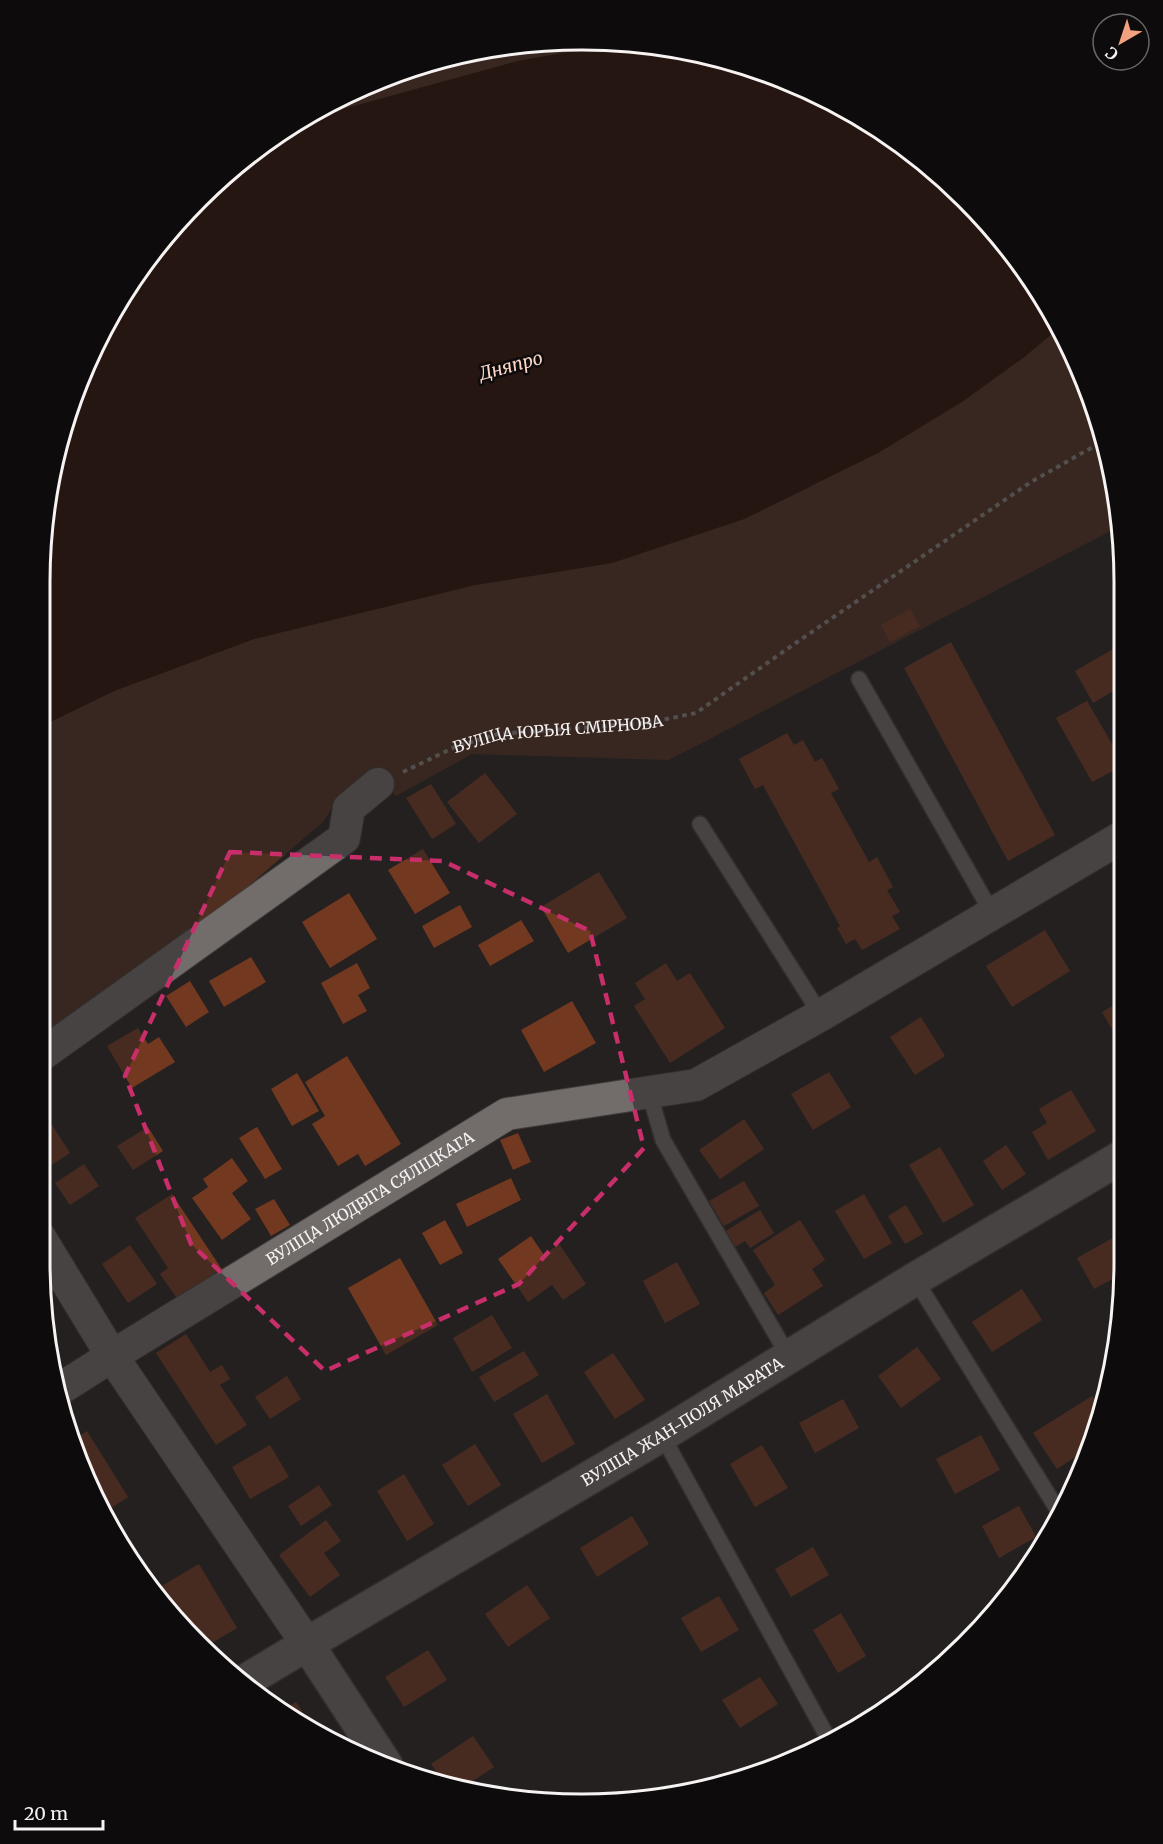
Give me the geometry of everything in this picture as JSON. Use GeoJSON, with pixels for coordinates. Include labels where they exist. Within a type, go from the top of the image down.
{"type":"FeatureCollection","features":[{"type":"Feature","properties":{"kind":"street"},"geometry":{"type":"LineString","coordinates":[[49,1050],[344,838],[349,808],[378,784]]}},
{"type":"Feature","properties":{"kind":"street","name":"ВУЛІЦА ЛЮДВІГА СЯЛІЦКАГА"},"geometry":{"type":"LineString","coordinates":[[65,1386],[507,1114],[696,1085],[821,1015],[1114,842]]}},
{"type":"Feature","properties":{"kind":"street","name":"ВУЛІЦА ЖАН-ПОЛЯ МАРАТА"},"geometry":{"type":"LineString","coordinates":[[250,1678],[662,1435],[915,1279],[1114,1162]]}},
{"type":"Feature","properties":{"kind":"street"},"geometry":{"type":"LineString","coordinates":[[49,1252],[112,1356],[379,1754]]}},
{"type":"Feature","properties":{"kind":"lane"},"geometry":{"type":"LineString","coordinates":[[859,679],[992,913]]}},
{"type":"Feature","properties":{"kind":"lane"},"geometry":{"type":"LineString","coordinates":[[700,824],[821,1015]]}},
{"type":"Feature","properties":{"kind":"lane"},"geometry":{"type":"LineString","coordinates":[[648,1092],[663,1140],[789,1357]]}},
{"type":"Feature","properties":{"kind":"lane"},"geometry":{"type":"LineString","coordinates":[[915,1279],[1055,1505]]}},
{"type":"Feature","properties":{"kind":"lane"},"geometry":{"type":"LineString","coordinates":[[662,1435],[826,1735]]}},
{"type":"Feature","properties":{"kind":"path","name":"ВУЛІЦА ЮРЫЯ СМІРНОВА"},"geometry":{"type":"LineString","coordinates":[[378,784],[455,747],[498,734],[647,723],[696,714],[1031,482],[1096,446]]}},
{"type":"Feature","properties":{"kind":"highlighted area"},"geometry":{"type":"Polygon","coordinates":[[[230,852],[443,861],[590,931],[644,1148],[519,1284],[325,1371],[191,1244],[125,1076],[230,852]]]}},
{"type":"Feature","properties":{"kind":"shaded area"},"geometry":{"type":"Polygon","coordinates":[[[580,50],[518,61],[332,112],[378,90],[444,68],[512,54],[580,50]]]}},
{"type":"Feature","properties":{"kind":"shaded area"},"geometry":{"type":"Polygon","coordinates":[[[1052,334],[1085,410],[1103,478],[1111,531],[669,760],[472,754],[396,796],[370,769],[333,806],[324,821],[174,950],[49,1033],[49,723],[114,691],[254,639],[475,585],[612,563],[744,519],[808,488],[1023,358],[1052,334]]]}},
{"type":"Feature","properties":{"kind":"water","name":"Дняпро"},"geometry":{"type":"Polygon","coordinates":[[[580,50],[651,54],[719,68],[753,78],[817,104],[877,139],[905,159],[958,205],[1004,258],[1024,286],[1052,334],[962,402],[878,453],[744,519],[612,563],[475,585],[254,639],[114,691],[49,723],[49,582],[54,512],[60,478],[78,410],[90,378],[104,346],[139,286],[159,258],[205,205],[258,159],[316,121],[332,112],[518,61],[580,50]]]}},
{"type":"Feature","properties":{"kind":"building"},"geometry":{"type":"Polygon","coordinates":[[[910,609],[920,626],[890,642],[881,625],[910,609]]]}},
{"type":"Feature","properties":{"kind":"building"},"geometry":{"type":"Polygon","coordinates":[[[951,642],[1055,835],[1008,861],[904,668],[951,642]]]}},
{"type":"Feature","properties":{"kind":"building"},"geometry":{"type":"Polygon","coordinates":[[[1114,649],[1114,691],[1093,703],[1075,671],[1114,649]]]}},
{"type":"Feature","properties":{"kind":"building"},"geometry":{"type":"Polygon","coordinates":[[[1087,701],[1114,747],[1114,770],[1092,782],[1056,718],[1087,701]]]}},
{"type":"Feature","properties":{"kind":"building"},"geometry":{"type":"Polygon","coordinates":[[[787,733],[794,745],[803,740],[815,762],[822,758],[839,789],[831,793],[869,862],[877,857],[893,887],[887,890],[900,912],[892,916],[900,929],[862,950],[855,939],[846,944],[837,928],[840,926],[763,785],[755,789],[739,759],[787,733]]]}},
{"type":"Feature","properties":{"kind":"building"},"geometry":{"type":"Polygon","coordinates":[[[485,773],[517,814],[479,843],[447,802],[485,773]]]}},
{"type":"Feature","properties":{"kind":"building"},"geometry":{"type":"Polygon","coordinates":[[[431,784],[456,824],[432,839],[406,798],[431,784]]]}},
{"type":"Feature","properties":{"kind":"building"},"geometry":{"type":"Polygon","coordinates":[[[423,849],[450,893],[415,914],[388,870],[423,849]]]}},
{"type":"Feature","properties":{"kind":"building"},"geometry":{"type":"Polygon","coordinates":[[[599,872],[627,918],[568,953],[541,907],[599,872]]]}},
{"type":"Feature","properties":{"kind":"building"},"geometry":{"type":"Polygon","coordinates":[[[349,893],[377,939],[330,968],[302,922],[349,893]]]}},
{"type":"Feature","properties":{"kind":"building"},"geometry":{"type":"Polygon","coordinates":[[[460,905],[472,927],[434,948],[422,926],[460,905]]]}},
{"type":"Feature","properties":{"kind":"building"},"geometry":{"type":"Polygon","coordinates":[[[521,920],[534,941],[490,966],[478,945],[521,920]]]}},
{"type":"Feature","properties":{"kind":"building"},"geometry":{"type":"Polygon","coordinates":[[[1045,930],[1070,971],[1012,1007],[986,966],[1045,930]]]}},
{"type":"Feature","properties":{"kind":"building"},"geometry":{"type":"Polygon","coordinates":[[[251,957],[266,982],[224,1007],[209,981],[251,957]]]}},
{"type":"Feature","properties":{"kind":"building"},"geometry":{"type":"Polygon","coordinates":[[[357,963],[370,988],[358,995],[367,1011],[343,1024],[321,983],[357,963]]]}},
{"type":"Feature","properties":{"kind":"building"},"geometry":{"type":"Polygon","coordinates":[[[666,963],[677,981],[690,973],[725,1028],[670,1063],[634,1006],[645,999],[635,983],[666,963]]]}},
{"type":"Feature","properties":{"kind":"building"},"geometry":{"type":"Polygon","coordinates":[[[190,981],[209,1012],[186,1027],[166,996],[190,981]]]}},
{"type":"Feature","properties":{"kind":"building"},"geometry":{"type":"Polygon","coordinates":[[[572,1001],[596,1043],[544,1072],[521,1030],[572,1001]]]}},
{"type":"Feature","properties":{"kind":"building"},"geometry":{"type":"Polygon","coordinates":[[[1114,1005],[1114,1033],[1102,1012],[1114,1005]]]}},
{"type":"Feature","properties":{"kind":"building"},"geometry":{"type":"Polygon","coordinates":[[[921,1017],[945,1056],[915,1075],[890,1037],[921,1017]]]}},
{"type":"Feature","properties":{"kind":"building"},"geometry":{"type":"Polygon","coordinates":[[[138,1028],[148,1044],[159,1037],[175,1062],[132,1088],[107,1046],[138,1028]]]}},
{"type":"Feature","properties":{"kind":"building"},"geometry":{"type":"Polygon","coordinates":[[[347,1056],[401,1144],[365,1166],[358,1154],[338,1166],[312,1124],[325,1116],[305,1082],[347,1056]]]}},
{"type":"Feature","properties":{"kind":"building"},"geometry":{"type":"Polygon","coordinates":[[[829,1072],[851,1107],[813,1130],[791,1094],[829,1072]]]}},
{"type":"Feature","properties":{"kind":"building"},"geometry":{"type":"Polygon","coordinates":[[[297,1073],[319,1111],[292,1126],[271,1089],[297,1073]]]}},
{"type":"Feature","properties":{"kind":"building"},"geometry":{"type":"Polygon","coordinates":[[[1071,1090],[1096,1131],[1048,1160],[1032,1132],[1047,1123],[1039,1109],[1071,1090]]]}},
{"type":"Feature","properties":{"kind":"building"},"geometry":{"type":"Polygon","coordinates":[[[744,1119],[764,1149],[720,1179],[699,1150],[744,1119]]]}},
{"type":"Feature","properties":{"kind":"building"},"geometry":{"type":"Polygon","coordinates":[[[49,1120],[70,1153],[49,1167],[49,1120]]]}},
{"type":"Feature","properties":{"kind":"building"},"geometry":{"type":"Polygon","coordinates":[[[148,1127],[163,1151],[133,1170],[117,1146],[148,1127]]]}},
{"type":"Feature","properties":{"kind":"building"},"geometry":{"type":"Polygon","coordinates":[[[257,1127],[282,1169],[265,1179],[239,1138],[257,1127]]]}},
{"type":"Feature","properties":{"kind":"building"},"geometry":{"type":"Polygon","coordinates":[[[518,1133],[531,1162],[513,1170],[500,1140],[518,1133]]]}},
{"type":"Feature","properties":{"kind":"building"},"geometry":{"type":"Polygon","coordinates":[[[1006,1145],[1026,1174],[1002,1190],[983,1161],[1006,1145]]]}},
{"type":"Feature","properties":{"kind":"building"},"geometry":{"type":"Polygon","coordinates":[[[940,1147],[974,1205],[943,1223],[909,1165],[940,1147]]]}},
{"type":"Feature","properties":{"kind":"building"},"geometry":{"type":"Polygon","coordinates":[[[232,1158],[248,1181],[232,1193],[251,1219],[222,1240],[192,1198],[208,1187],[203,1179],[232,1158]]]}},
{"type":"Feature","properties":{"kind":"building"},"geometry":{"type":"Polygon","coordinates":[[[84,1164],[99,1186],[70,1205],[55,1183],[84,1164]]]}},
{"type":"Feature","properties":{"kind":"building"},"geometry":{"type":"Polygon","coordinates":[[[511,1178],[521,1200],[467,1227],[456,1204],[511,1178]]]}},
{"type":"Feature","properties":{"kind":"building"},"geometry":{"type":"Polygon","coordinates":[[[744,1181],[759,1206],[724,1226],[709,1201],[744,1181]]]}},
{"type":"Feature","properties":{"kind":"building"},"geometry":{"type":"Polygon","coordinates":[[[172,1194],[223,1271],[178,1300],[160,1274],[168,1268],[135,1218],[172,1194]]]}},
{"type":"Feature","properties":{"kind":"building"},"geometry":{"type":"Polygon","coordinates":[[[864,1194],[892,1243],[864,1259],[835,1211],[864,1194]]]}},
{"type":"Feature","properties":{"kind":"building"},"geometry":{"type":"Polygon","coordinates":[[[274,1199],[290,1225],[271,1236],[255,1209],[274,1199]]]}},
{"type":"Feature","properties":{"kind":"building"},"geometry":{"type":"Polygon","coordinates":[[[906,1205],[923,1234],[905,1244],[888,1216],[906,1205]]]}},
{"type":"Feature","properties":{"kind":"building"},"geometry":{"type":"Polygon","coordinates":[[[760,1210],[774,1233],[750,1248],[745,1241],[734,1248],[724,1232],[760,1210]]]}},
{"type":"Feature","properties":{"kind":"building"},"geometry":{"type":"Polygon","coordinates":[[[445,1220],[463,1253],[440,1265],[422,1233],[445,1220]]]}},
{"type":"Feature","properties":{"kind":"building"},"geometry":{"type":"Polygon","coordinates":[[[800,1220],[825,1260],[812,1269],[823,1286],[778,1315],[764,1293],[775,1285],[753,1250],[800,1220]]]}},
{"type":"Feature","properties":{"kind":"building"},"geometry":{"type":"Polygon","coordinates":[[[531,1236],[544,1255],[559,1244],[586,1284],[563,1300],[552,1285],[528,1302],[498,1259],[531,1236]]]}},
{"type":"Feature","properties":{"kind":"building"},"geometry":{"type":"Polygon","coordinates":[[[1114,1237],[1113,1279],[1094,1289],[1077,1258],[1114,1237]]]}},
{"type":"Feature","properties":{"kind":"building"},"geometry":{"type":"Polygon","coordinates":[[[130,1245],[157,1284],[128,1303],[102,1264],[130,1245]]]}},
{"type":"Feature","properties":{"kind":"building"},"geometry":{"type":"Polygon","coordinates":[[[400,1258],[438,1325],[386,1355],[348,1288],[400,1258]]]}},
{"type":"Feature","properties":{"kind":"building"},"geometry":{"type":"Polygon","coordinates":[[[677,1262],[700,1304],[665,1323],[643,1281],[677,1262]]]}},
{"type":"Feature","properties":{"kind":"building"},"geometry":{"type":"Polygon","coordinates":[[[1022,1289],[1042,1320],[992,1352],[972,1322],[1022,1289]]]}},
{"type":"Feature","properties":{"kind":"building"},"geometry":{"type":"Polygon","coordinates":[[[492,1315],[512,1348],[472,1372],[453,1338],[492,1315]]]}},
{"type":"Feature","properties":{"kind":"building"},"geometry":{"type":"Polygon","coordinates":[[[186,1334],[210,1372],[222,1365],[230,1379],[220,1385],[247,1425],[216,1445],[156,1353],[186,1334]]]}},
{"type":"Feature","properties":{"kind":"building"},"geometry":{"type":"Polygon","coordinates":[[[917,1347],[941,1379],[901,1408],[878,1376],[917,1347]]]}},
{"type":"Feature","properties":{"kind":"building"},"geometry":{"type":"Polygon","coordinates":[[[524,1351],[539,1375],[494,1402],[479,1377],[524,1351]]]}},
{"type":"Feature","properties":{"kind":"building"},"geometry":{"type":"Polygon","coordinates":[[[613,1353],[645,1400],[615,1419],[584,1372],[613,1353]]]}},
{"type":"Feature","properties":{"kind":"building"},"geometry":{"type":"Polygon","coordinates":[[[287,1376],[301,1399],[270,1419],[255,1397],[287,1376]]]}},
{"type":"Feature","properties":{"kind":"building"},"geometry":{"type":"Polygon","coordinates":[[[547,1394],[575,1444],[542,1463],[513,1414],[547,1394]]]}},
{"type":"Feature","properties":{"kind":"building"},"geometry":{"type":"Polygon","coordinates":[[[1092,1396],[1095,1400],[1077,1456],[1057,1469],[1033,1433],[1092,1396]]]}},
{"type":"Feature","properties":{"kind":"building"},"geometry":{"type":"Polygon","coordinates":[[[843,1399],[859,1428],[815,1453],[799,1423],[843,1399]]]}},
{"type":"Feature","properties":{"kind":"building"},"geometry":{"type":"Polygon","coordinates":[[[87,1431],[128,1497],[110,1509],[90,1466],[79,1436],[87,1431]]]}},
{"type":"Feature","properties":{"kind":"building"},"geometry":{"type":"Polygon","coordinates":[[[981,1435],[1000,1470],[955,1494],[936,1459],[981,1435]]]}},
{"type":"Feature","properties":{"kind":"building"},"geometry":{"type":"Polygon","coordinates":[[[475,1444],[501,1485],[468,1506],[442,1465],[475,1444]]]}},
{"type":"Feature","properties":{"kind":"building"},"geometry":{"type":"Polygon","coordinates":[[[270,1445],[289,1477],[250,1499],[232,1467],[270,1445]]]}},
{"type":"Feature","properties":{"kind":"building"},"geometry":{"type":"Polygon","coordinates":[[[762,1445],[788,1488],[755,1507],[730,1464],[762,1445]]]}},
{"type":"Feature","properties":{"kind":"building"},"geometry":{"type":"Polygon","coordinates":[[[404,1474],[434,1524],[407,1541],[377,1491],[404,1474]]]}},
{"type":"Feature","properties":{"kind":"building"},"geometry":{"type":"Polygon","coordinates":[[[319,1485],[332,1505],[301,1526],[288,1506],[319,1485]]]}},
{"type":"Feature","properties":{"kind":"building"},"geometry":{"type":"Polygon","coordinates":[[[1019,1506],[1036,1537],[999,1558],[982,1526],[1019,1506]]]}},
{"type":"Feature","properties":{"kind":"building"},"geometry":{"type":"Polygon","coordinates":[[[632,1516],[649,1544],[597,1577],[580,1548],[632,1516]]]}},
{"type":"Feature","properties":{"kind":"building"},"geometry":{"type":"Polygon","coordinates":[[[326,1520],[341,1541],[324,1553],[340,1575],[310,1597],[279,1555],[326,1520]]]}},
{"type":"Feature","properties":{"kind":"building"},"geometry":{"type":"Polygon","coordinates":[[[813,1547],[829,1575],[791,1597],[775,1569],[813,1547]]]}},
{"type":"Feature","properties":{"kind":"building"},"geometry":{"type":"Polygon","coordinates":[[[199,1564],[237,1628],[211,1644],[160,1587],[199,1564]]]}},
{"type":"Feature","properties":{"kind":"building"},"geometry":{"type":"Polygon","coordinates":[[[527,1585],[550,1618],[508,1647],[485,1614],[527,1585]]]}},
{"type":"Feature","properties":{"kind":"building"},"geometry":{"type":"Polygon","coordinates":[[[719,1596],[739,1630],[701,1652],[681,1618],[719,1596]]]}},
{"type":"Feature","properties":{"kind":"building"},"geometry":{"type":"Polygon","coordinates":[[[841,1613],[866,1656],[838,1673],[813,1630],[841,1613]]]}},
{"type":"Feature","properties":{"kind":"building"},"geometry":{"type":"Polygon","coordinates":[[[428,1650],[447,1680],[404,1707],[385,1677],[428,1650]]]}},
{"type":"Feature","properties":{"kind":"building"},"geometry":{"type":"Polygon","coordinates":[[[760,1677],[778,1704],[740,1728],[722,1700],[760,1677]]]}},
{"type":"Feature","properties":{"kind":"building"},"geometry":{"type":"Polygon","coordinates":[[[296,1702],[306,1717],[289,1707],[296,1702]]]}},
{"type":"Feature","properties":{"kind":"building"},"geometry":{"type":"Polygon","coordinates":[[[473,1736],[494,1767],[471,1782],[438,1774],[431,1764],[473,1736]]]}}]}
